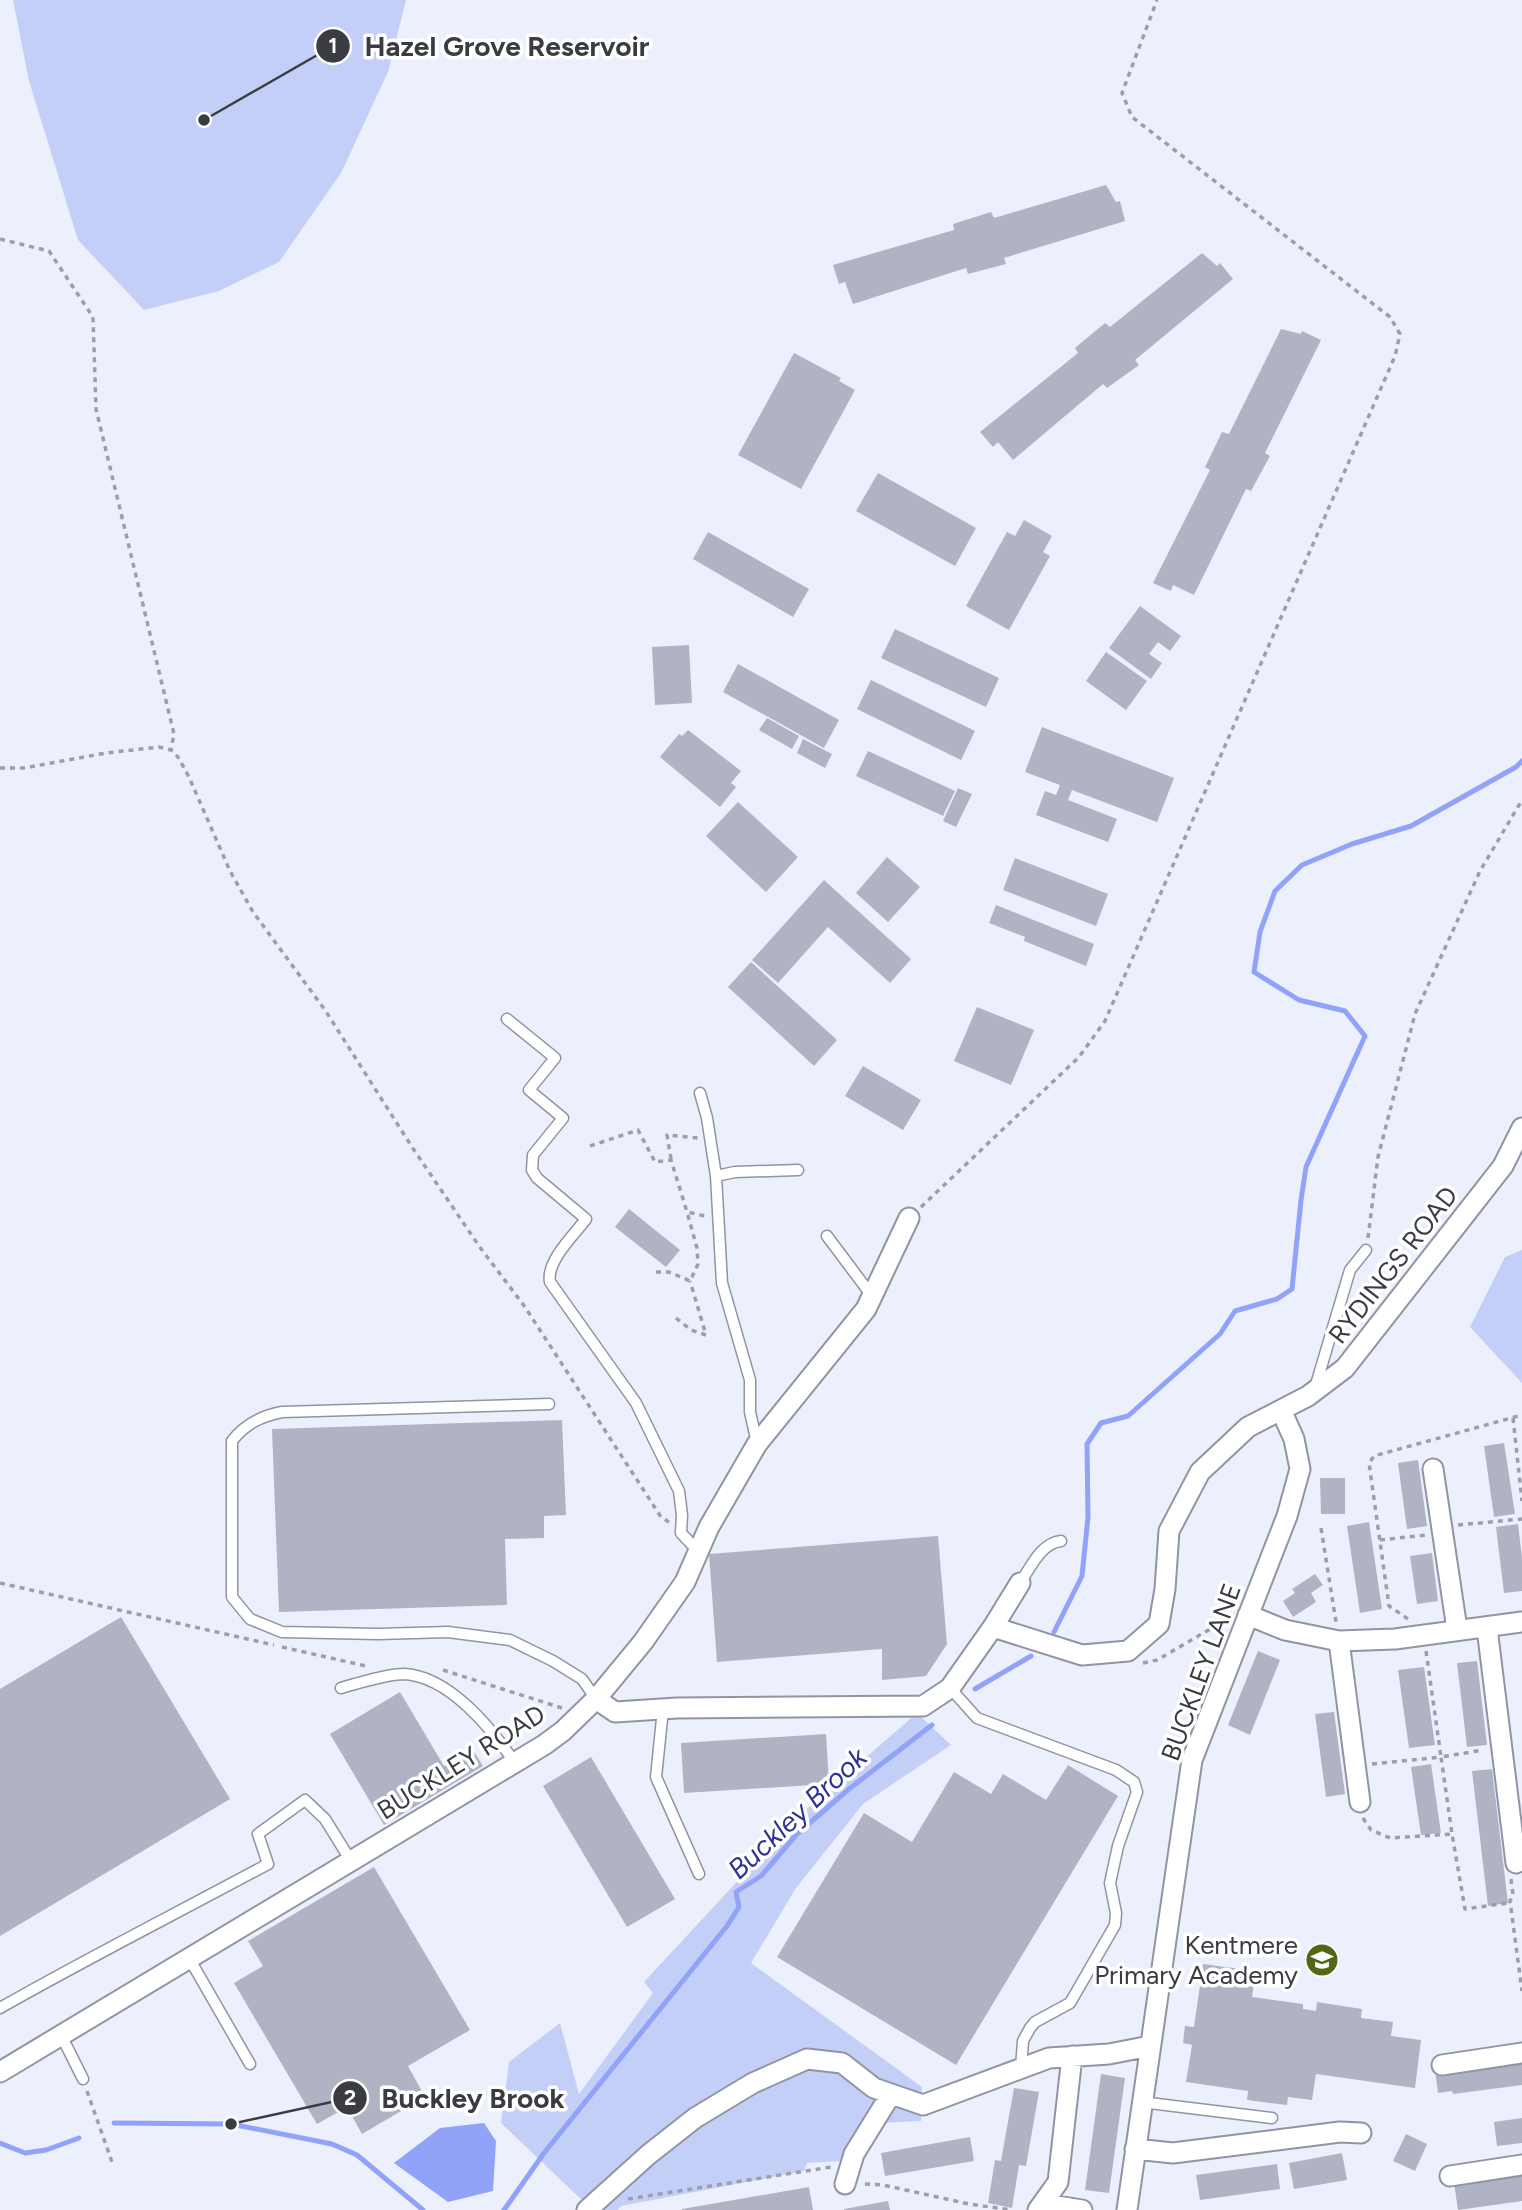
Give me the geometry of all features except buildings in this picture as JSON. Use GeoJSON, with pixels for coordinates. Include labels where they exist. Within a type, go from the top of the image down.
{"type":"FeatureCollection","features":[{"type":"Feature","properties":{"kind":"street","name":"RYDINGS ROAD"},"geometry":{"type":"LineString","coordinates":[[1114,1653],[1128,1651],[1159,1624],[1170,1531],[1200,1472],[1248,1427],[1314,1391],[1345,1368],[1503,1166],[1522,1128]]}},
{"type":"Feature","properties":{"kind":"street","name":"BUCKLEY ROAD"},"geometry":{"type":"LineString","coordinates":[[0,2071],[515,1763],[563,1731],[596,1699],[650,1632],[685,1582],[709,1527],[757,1444],[866,1309],[909,1218]]}},
{"type":"Feature","properties":{"kind":"street","name":"BUCKLEY LANE"},"geometry":{"type":"LineString","coordinates":[[1127,2210],[1192,1760],[1287,1516],[1300,1469],[1294,1439],[1281,1410]]}},
{"type":"Feature","properties":{"kind":"street"},"geometry":{"type":"LineString","coordinates":[[1433,1469],[1457,1629]]}},
{"type":"Feature","properties":{"kind":"street"},"geometry":{"type":"LineString","coordinates":[[596,1699],[615,1712],[923,1706],[950,1688],[1020,1583]]}},
{"type":"Feature","properties":{"kind":"street"},"geometry":{"type":"LineString","coordinates":[[1248,1615],[1285,1630],[1339,1641],[1395,1639],[1522,1622]]}},
{"type":"Feature","properties":{"kind":"street"},"geometry":{"type":"LineString","coordinates":[[993,1627],[1082,1655],[1114,1653]]}},
{"type":"Feature","properties":{"kind":"street"},"geometry":{"type":"LineString","coordinates":[[1487,1628],[1516,1863]]}},
{"type":"Feature","properties":{"kind":"street"},"geometry":{"type":"LineString","coordinates":[[1339,1641],[1360,1802]]}},
{"type":"Feature","properties":{"kind":"street"},"geometry":{"type":"LineString","coordinates":[[589,2208],[648,2155],[695,2118],[753,2083],[807,2059],[842,2063],[874,2088],[923,2105],[1049,2058],[1109,2054],[1150,2046]]}},
{"type":"Feature","properties":{"kind":"street"},"geometry":{"type":"LineString","coordinates":[[1442,2066],[1522,2053]]}},
{"type":"Feature","properties":{"kind":"street"},"geometry":{"type":"LineString","coordinates":[[1041,2207],[1059,2182],[1072,2056]]}},
{"type":"Feature","properties":{"kind":"street"},"geometry":{"type":"LineString","coordinates":[[845,2184],[850,2164],[891,2094]]}},
{"type":"Feature","properties":{"kind":"street"},"geometry":{"type":"LineString","coordinates":[[1135,2149],[1173,2153],[1340,2132],[1361,2133]]}},
{"type":"Feature","properties":{"kind":"street"},"geometry":{"type":"LineString","coordinates":[[1450,2176],[1522,2165]]}},
{"type":"Feature","properties":{"kind":"street"},"geometry":{"type":"LineString","coordinates":[[1041,2207],[1082,2210]]}},
{"type":"Feature","properties":{"kind":"lane"},"geometry":{"type":"LineString","coordinates":[[507,1018],[555,1058],[529,1090],[563,1118],[533,1155],[532,1170],[537,1178],[586,1219],[553,1261],[548,1274],[550,1282],[636,1403],[680,1491],[681,1533],[698,1551]]}},
{"type":"Feature","properties":{"kind":"lane"},"geometry":{"type":"LineString","coordinates":[[700,1093],[716,1176],[722,1283],[750,1380],[750,1412],[757,1444]]}},
{"type":"Feature","properties":{"kind":"lane"},"geometry":{"type":"LineString","coordinates":[[716,1176],[735,1172],[797,1170]]}},
{"type":"Feature","properties":{"kind":"lane"},"geometry":{"type":"LineString","coordinates":[[827,1236],[872,1296]]}},
{"type":"Feature","properties":{"kind":"lane"},"geometry":{"type":"LineString","coordinates":[[1314,1391],[1350,1270],[1366,1250]]}},
{"type":"Feature","properties":{"kind":"lane"},"geometry":{"type":"LineString","coordinates":[[549,1404],[282,1412],[264,1416],[241,1429],[232,1441],[232,1597],[250,1619],[282,1632],[447,1632],[510,1640],[582,1679],[596,1699]]}},
{"type":"Feature","properties":{"kind":"lane"},"geometry":{"type":"LineString","coordinates":[[1020,1583],[1045,1547],[1052,1542],[1061,1541]]}},
{"type":"Feature","properties":{"kind":"lane"},"geometry":{"type":"LineString","coordinates":[[341,1688],[404,1674],[430,1681],[458,1698],[501,1742],[515,1763]]}},
{"type":"Feature","properties":{"kind":"lane"},"geometry":{"type":"LineString","coordinates":[[950,1688],[977,1718],[1116,1770],[1134,1782],[1137,1792],[1118,1846],[1110,1883],[1116,1913],[1115,1926],[1070,2003],[1035,2022],[1030,2028],[1023,2041],[1021,2068]]}},
{"type":"Feature","properties":{"kind":"lane"},"geometry":{"type":"LineString","coordinates":[[663,1709],[656,1777],[699,1874]]}},
{"type":"Feature","properties":{"kind":"lane"},"geometry":{"type":"LineString","coordinates":[[0,2008],[76,1964],[268,1864],[258,1833],[305,1800],[325,1819],[351,1861]]}},
{"type":"Feature","properties":{"kind":"lane"},"geometry":{"type":"LineString","coordinates":[[189,1958],[250,2064]]}},
{"type":"Feature","properties":{"kind":"lane"},"geometry":{"type":"LineString","coordinates":[[61,2035],[83,2079]]}},
{"type":"Feature","properties":{"kind":"lane"},"geometry":{"type":"LineString","coordinates":[[1141,2102],[1272,2118]]}},
{"type":"Feature","properties":{"kind":"path"},"geometry":{"type":"LineString","coordinates":[[909,1218],[1079,1057],[1105,1021],[1395,356],[1400,334],[1390,317],[1132,117],[1122,93],[1157,0]]}},
{"type":"Feature","properties":{"kind":"path"},"geometry":{"type":"LineString","coordinates":[[0,239],[49,251],[93,317],[96,409],[174,734],[171,750]]}},
{"type":"Feature","properties":{"kind":"path"},"geometry":{"type":"LineString","coordinates":[[0,768],[24,768],[159,747],[171,750],[178,757],[230,871],[253,912],[325,1010],[412,1147],[479,1246],[525,1307],[662,1517],[681,1533]]}},
{"type":"Feature","properties":{"kind":"path"},"geometry":{"type":"LineString","coordinates":[[1366,1250],[1378,1157],[1415,1014],[1480,871],[1522,800]]}},
{"type":"Feature","properties":{"kind":"path"},"geometry":{"type":"LineString","coordinates":[[590,1146],[638,1130],[655,1162],[671,1160]]}},
{"type":"Feature","properties":{"kind":"path"},"geometry":{"type":"LineString","coordinates":[[676,1318],[691,1330],[705,1335],[690,1281],[698,1264],[697,1248],[671,1160],[667,1135],[710,1140]]}},
{"type":"Feature","properties":{"kind":"path"},"geometry":{"type":"LineString","coordinates":[[687,1212],[697,1216],[718,1217]]}},
{"type":"Feature","properties":{"kind":"path"},"geometry":{"type":"LineString","coordinates":[[656,1272],[669,1272],[690,1281]]}},
{"type":"Feature","properties":{"kind":"path"},"geometry":{"type":"LineString","coordinates":[[1508,1903],[1465,1909],[1424,1634],[1415,1623],[1389,1606],[1369,1463],[1374,1456],[1522,1415]]}},
{"type":"Feature","properties":{"kind":"path"},"geometry":{"type":"LineString","coordinates":[[1513,1418],[1522,1501]]}},
{"type":"Feature","properties":{"kind":"path"},"geometry":{"type":"LineString","coordinates":[[1380,1540],[1522,1519]]}},
{"type":"Feature","properties":{"kind":"path"},"geometry":{"type":"LineString","coordinates":[[1321,1528],[1339,1641]]}},
{"type":"Feature","properties":{"kind":"path"},"geometry":{"type":"LineString","coordinates":[[1114,1653],[1122,1667],[1157,1660],[1229,1618],[1248,1615]]}},
{"type":"Feature","properties":{"kind":"path"},"geometry":{"type":"LineString","coordinates":[[1356,1766],[1502,1748]]}},
{"type":"Feature","properties":{"kind":"path"},"geometry":{"type":"LineString","coordinates":[[1360,1802],[1363,1818],[1371,1830],[1390,1838],[1452,1834]]}},
{"type":"Feature","properties":{"kind":"path"},"geometry":{"type":"LineString","coordinates":[[1516,1863],[1510,1868],[1513,1895],[1510,1901],[1522,1991]]}},
{"type":"Feature","properties":{"kind":"path"},"geometry":{"type":"LineString","coordinates":[[83,2079],[111,2162]]}},
{"type":"Feature","properties":{"kind":"path"},"geometry":{"type":"LineString","coordinates":[[589,2208],[850,2164]]}},
{"type":"Feature","properties":{"kind":"path"},"geometry":{"type":"LineString","coordinates":[[845,2184],[883,2185],[969,2204],[1012,2210]]}},
{"type":"Feature","properties":{"kind":"shaded area"},"geometry":{"type":"Polygon","coordinates":[[[13,0],[406,0],[388,72],[341,173],[279,262],[219,291],[144,310],[78,240],[29,81],[13,0]]]}},
{"type":"Feature","properties":{"kind":"shaded area"},"geometry":{"type":"Polygon","coordinates":[[[1522,1250],[1522,1383],[1470,1327],[1505,1257],[1522,1250]]]}},
{"type":"Feature","properties":{"kind":"shaded area"},"geometry":{"type":"Polygon","coordinates":[[[917,1713],[951,1745],[863,1804],[796,1888],[751,1963],[922,2087],[921,2121],[862,2124],[843,2161],[807,2163],[804,2171],[621,2206],[618,2210],[597,2210],[585,2203],[501,2123],[509,2062],[560,2023],[579,2094],[653,1993],[644,1982],[795,1819],[917,1713]]]}},
{"type":"Feature","properties":{"kind":"water"},"geometry":{"type":"Polygon","coordinates":[[[484,2123],[496,2141],[493,2191],[448,2202],[394,2163],[440,2128],[484,2123]]]}},
{"type":"Feature","properties":{"kind":"waterway","name":"Buckley Brook"},"geometry":{"type":"LineString","coordinates":[[1054,1632],[1082,1576],[1088,1517],[1087,1444],[1101,1423],[1128,1416],[1220,1334],[1235,1311],[1277,1299],[1292,1289],[1306,1167],[1365,1036],[1345,1011],[1299,1000],[1254,972],[1260,932],[1275,891],[1302,865],[1352,844],[1411,826],[1516,767],[1522,761]]}},
{"type":"Feature","properties":{"kind":"waterway","name":"Buckley Brook"},"geometry":{"type":"LineString","coordinates":[[975,1689],[1031,1656]]}},
{"type":"Feature","properties":{"kind":"waterway","name":"Buckley Brook"},"geometry":{"type":"LineString","coordinates":[[504,2210],[544,2153],[727,1926],[739,1907],[736,1892],[761,1876],[797,1834],[849,1789],[932,1725]]}},
{"type":"Feature","properties":{"kind":"waterway","name":"Buckley Brook"},"geometry":{"type":"LineString","coordinates":[[114,2123],[231,2124],[332,2144],[357,2155],[423,2210]]}},
{"type":"Feature","properties":{"kind":"waterway","name":"Buckley Brook"},"geometry":{"type":"LineString","coordinates":[[0,2143],[25,2153],[46,2150],[79,2138]]}},
{"type":"Feature","properties":{"kind":"place","name":"Hazel Grove Reservoir"},"geometry":{"type":"Point","coordinates":[204,120]}},
{"type":"Feature","properties":{"kind":"place","name":"Kentmere Primary Academy"},"geometry":{"type":"Point","coordinates":[1322,1960]}},
{"type":"Feature","properties":{"kind":"place","name":"Buckley Brook"},"geometry":{"type":"Point","coordinates":[231,2124]}}]}
